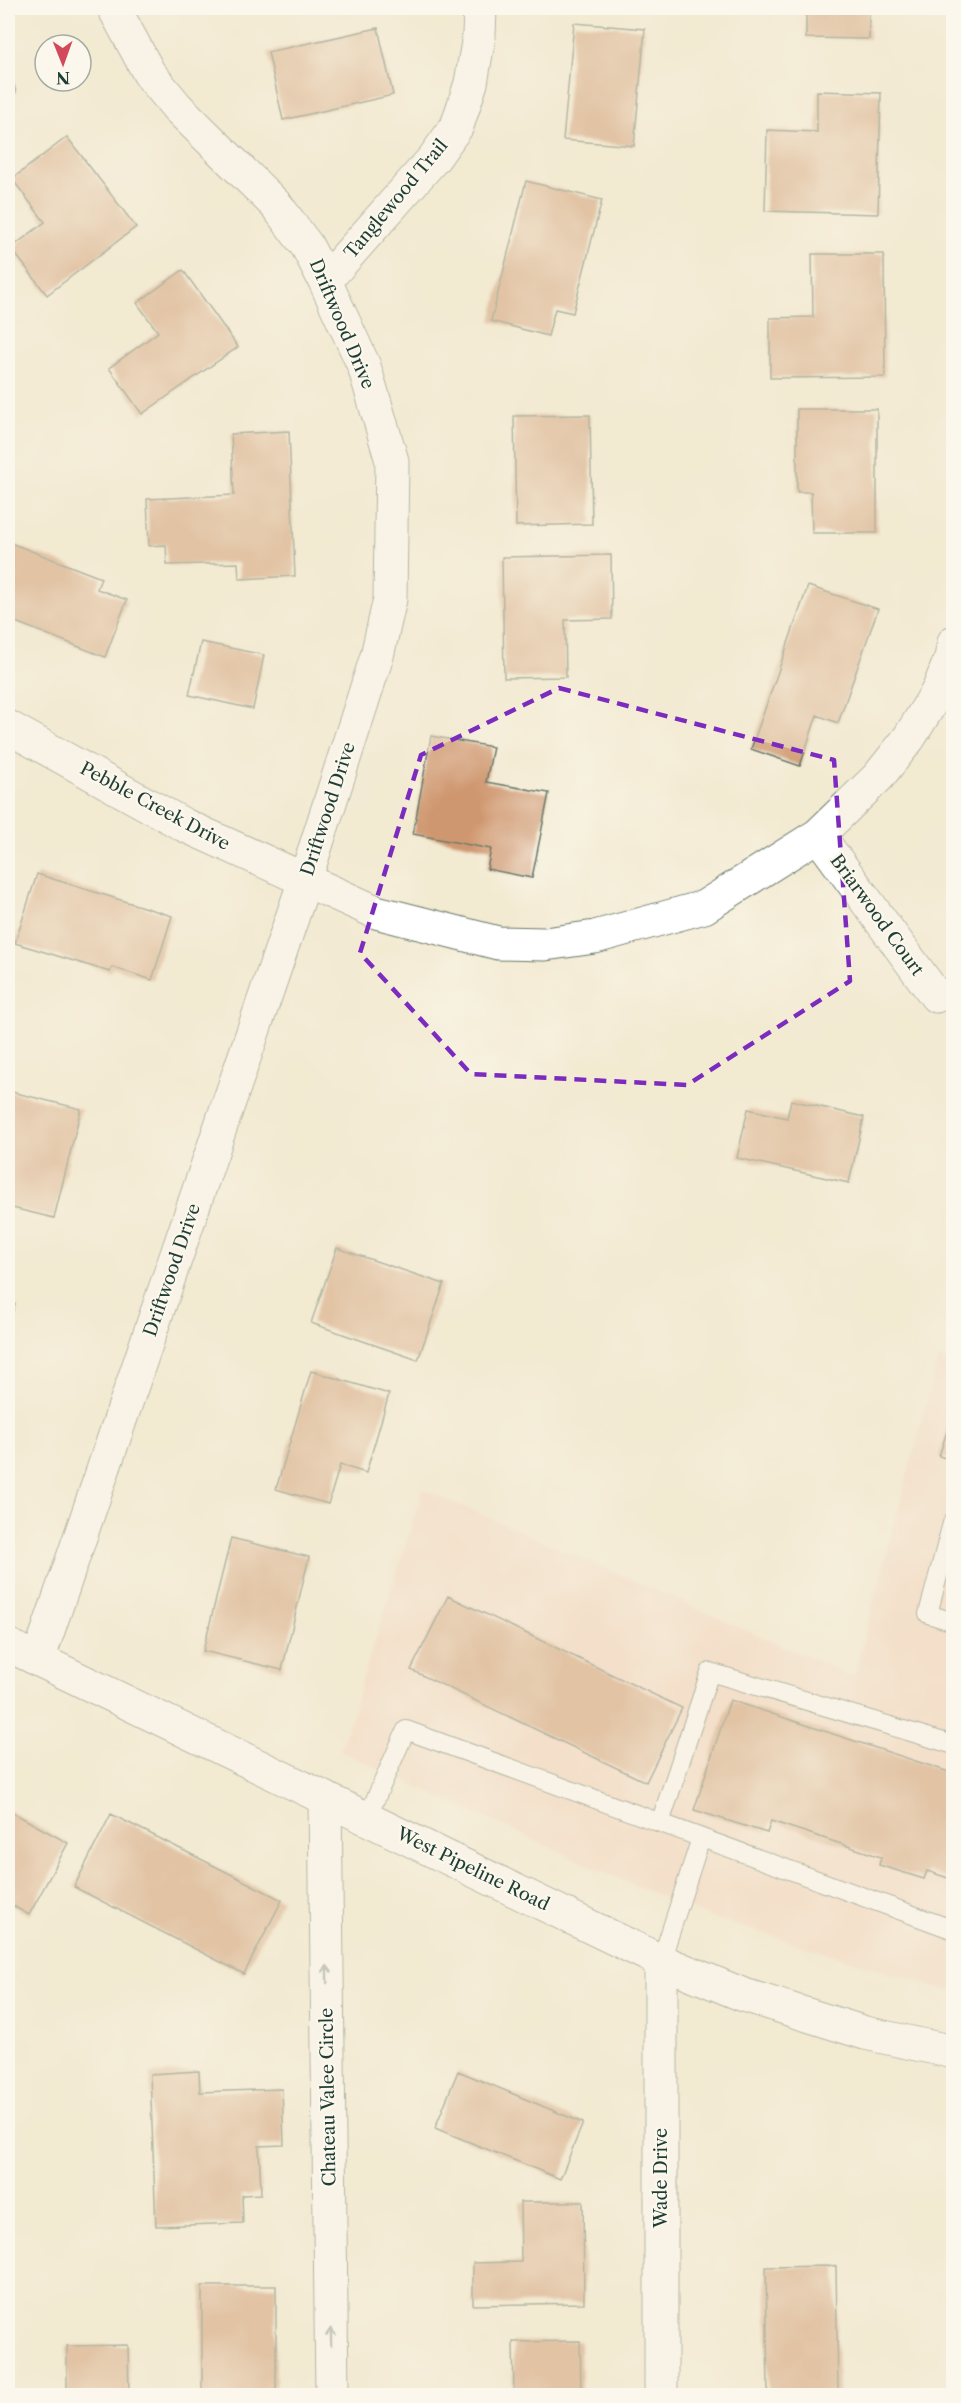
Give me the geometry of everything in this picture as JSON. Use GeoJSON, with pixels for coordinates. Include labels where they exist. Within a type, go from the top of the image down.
{"type":"FeatureCollection","features":[{"type":"Feature","properties":{"kind":"street","name":"Driftwood Drive"},"geometry":{"type":"LineString","coordinates":[[38,1660],[305,880],[378,656],[390,599],[392,461],[364,366],[325,281],[307,246],[277,206],[177,107],[149,73],[114,8]]}},
{"type":"Feature","properties":{"kind":"street","name":"Tanglewood Trail"},"geometry":{"type":"LineString","coordinates":[[325,281],[434,158],[457,126],[471,83],[479,36],[480,8]]}},
{"type":"Feature","properties":{"kind":"street","name":"Pebble Creek Drive"},"geometry":{"type":"LineString","coordinates":[[8,728],[184,825],[376,912],[498,943],[545,944],[595,938],[704,907],[818,835],[878,777],[909,738],[938,691],[951,658],[954,642]]}},
{"type":"Feature","properties":{"kind":"street","name":"Briarwood Court"},"geometry":{"type":"LineString","coordinates":[[818,835],[936,996]]}},
{"type":"Feature","properties":{"kind":"street","name":"West Pipeline Road"},"geometry":{"type":"LineString","coordinates":[[8,1645],[661,1961],[741,1994],[854,2030],[954,2052]]}},
{"type":"Feature","properties":{"kind":"street","name":"Chateau Valee Circle"},"geometry":{"type":"LineString","coordinates":[[325,1798],[332,2396]]}},
{"type":"Feature","properties":{"kind":"street","name":"Wade Drive"},"geometry":{"type":"LineString","coordinates":[[661,1961],[661,2396]]}},
{"type":"Feature","properties":{"kind":"lane"},"geometry":{"type":"LineString","coordinates":[[954,1523],[952,1522],[928,1614],[954,1622]]}},
{"type":"Feature","properties":{"kind":"lane"},"geometry":{"type":"LineString","coordinates":[[660,1823],[710,1672],[954,1745]]}},
{"type":"Feature","properties":{"kind":"lane"},"geometry":{"type":"LineString","coordinates":[[367,1818],[406,1730],[954,1930]]}},
{"type":"Feature","properties":{"kind":"lane"},"geometry":{"type":"LineString","coordinates":[[661,1961],[701,1838]]}},
{"type":"Feature","properties":{"kind":"highlighted area"},"geometry":{"type":"Polygon","coordinates":[[[559,688],[834,760],[850,981],[687,1085],[471,1074],[360,953],[421,755],[559,688]]]}},
{"type":"Feature","properties":{"kind":"shaded area"},"geometry":{"type":"Polygon","coordinates":[[[938,1359],[953,1363],[953,1992],[706,1916],[599,1870],[340,1751],[423,1489],[854,1677],[938,1359]]]}},
{"type":"Feature","properties":{"kind":"building"},"geometry":{"type":"Polygon","coordinates":[[[806,8],[869,8],[869,39],[806,38],[806,8]]]}},
{"type":"Feature","properties":{"kind":"building"},"geometry":{"type":"Polygon","coordinates":[[[574,23],[645,29],[634,146],[563,140],[574,23]]]}},
{"type":"Feature","properties":{"kind":"building"},"geometry":{"type":"Polygon","coordinates":[[[378,28],[393,95],[283,120],[268,52],[378,28]]]}},
{"type":"Feature","properties":{"kind":"building"},"geometry":{"type":"Polygon","coordinates":[[[8,65],[16,92],[8,95],[8,65]]]}},
{"type":"Feature","properties":{"kind":"building"},"geometry":{"type":"Polygon","coordinates":[[[817,91],[881,93],[878,214],[765,211],[767,130],[817,132],[817,91]]]}},
{"type":"Feature","properties":{"kind":"building"},"geometry":{"type":"Polygon","coordinates":[[[67,137],[136,227],[47,295],[11,248],[45,222],[12,179],[67,137]]]}},
{"type":"Feature","properties":{"kind":"building"},"geometry":{"type":"Polygon","coordinates":[[[526,181],[602,200],[573,313],[555,309],[548,336],[491,321],[526,181]]]}},
{"type":"Feature","properties":{"kind":"building"},"geometry":{"type":"Polygon","coordinates":[[[812,254],[884,254],[885,377],[770,378],[770,318],[813,317],[812,254]]]}},
{"type":"Feature","properties":{"kind":"building"},"geometry":{"type":"Polygon","coordinates":[[[183,270],[238,347],[142,414],[109,368],[158,332],[137,303],[183,270]]]}},
{"type":"Feature","properties":{"kind":"building"},"geometry":{"type":"Polygon","coordinates":[[[797,409],[877,409],[877,533],[812,533],[811,492],[797,492],[797,409]]]}},
{"type":"Feature","properties":{"kind":"building"},"geometry":{"type":"Polygon","coordinates":[[[590,415],[592,524],[516,526],[514,416],[590,415]]]}},
{"type":"Feature","properties":{"kind":"building"},"geometry":{"type":"Polygon","coordinates":[[[289,431],[295,576],[239,579],[238,563],[167,565],[166,545],[149,546],[147,499],[234,495],[231,434],[289,431]]]}},
{"type":"Feature","properties":{"kind":"building"},"geometry":{"type":"Polygon","coordinates":[[[8,542],[101,578],[97,589],[127,600],[105,657],[8,619],[8,542]]]}},
{"type":"Feature","properties":{"kind":"building"},"geometry":{"type":"Polygon","coordinates":[[[611,555],[612,619],[565,620],[566,677],[504,678],[502,557],[611,555]]]}},
{"type":"Feature","properties":{"kind":"building"},"geometry":{"type":"Polygon","coordinates":[[[808,586],[878,609],[838,723],[817,715],[800,766],[751,749],[808,586]]]}},
{"type":"Feature","properties":{"kind":"building"},"geometry":{"type":"Polygon","coordinates":[[[201,642],[264,655],[253,709],[189,695],[201,642]]]}},
{"type":"Feature","properties":{"kind":"building"},"geometry":{"type":"Polygon","coordinates":[[[431,736],[493,747],[486,782],[549,793],[532,878],[487,869],[491,849],[413,834],[431,736]]]}},
{"type":"Feature","properties":{"kind":"building"},"geometry":{"type":"Polygon","coordinates":[[[37,874],[172,916],[152,980],[112,967],[110,972],[15,943],[37,874]]]}},
{"type":"Feature","properties":{"kind":"building"},"geometry":{"type":"Polygon","coordinates":[[[8,1091],[81,1109],[54,1218],[8,1207],[8,1091]]]}},
{"type":"Feature","properties":{"kind":"building"},"geometry":{"type":"Polygon","coordinates":[[[791,1100],[864,1117],[849,1183],[737,1158],[748,1109],[787,1118],[791,1100]]]}},
{"type":"Feature","properties":{"kind":"building"},"geometry":{"type":"Polygon","coordinates":[[[337,1248],[444,1284],[418,1360],[311,1323],[337,1248]]]}},
{"type":"Feature","properties":{"kind":"building"},"geometry":{"type":"Polygon","coordinates":[[[8,1302],[15,1304],[8,1329],[8,1302]]]}},
{"type":"Feature","properties":{"kind":"building"},"geometry":{"type":"Polygon","coordinates":[[[311,1371],[389,1394],[366,1473],[340,1465],[328,1504],[276,1489],[311,1371]]]}},
{"type":"Feature","properties":{"kind":"building"},"geometry":{"type":"Polygon","coordinates":[[[954,1413],[954,1461],[939,1456],[954,1413]]]}},
{"type":"Feature","properties":{"kind":"building"},"geometry":{"type":"Polygon","coordinates":[[[231,1538],[309,1557],[282,1670],[203,1651],[231,1538]]]}},
{"type":"Feature","properties":{"kind":"building"},"geometry":{"type":"Polygon","coordinates":[[[448,1596],[682,1708],[646,1782],[411,1670],[448,1596]]]}},
{"type":"Feature","properties":{"kind":"building"},"geometry":{"type":"Polygon","coordinates":[[[730,1700],[952,1773],[949,1782],[954,1783],[954,1880],[927,1871],[924,1879],[879,1865],[881,1857],[771,1821],[767,1833],[694,1810],[730,1700]]]}},
{"type":"Feature","properties":{"kind":"building"},"geometry":{"type":"Polygon","coordinates":[[[8,1810],[68,1843],[29,1915],[8,1903],[8,1810]]]}},
{"type":"Feature","properties":{"kind":"building"},"geometry":{"type":"Polygon","coordinates":[[[111,1814],[282,1900],[244,1974],[74,1887],[111,1814]]]}},
{"type":"Feature","properties":{"kind":"building"},"geometry":{"type":"Polygon","coordinates":[[[199,2071],[200,2092],[282,2089],[284,2145],[259,2146],[261,2194],[242,2195],[243,2223],[156,2226],[150,2074],[199,2071]]]}},
{"type":"Feature","properties":{"kind":"building"},"geometry":{"type":"Polygon","coordinates":[[[458,2071],[583,2123],[560,2179],[435,2128],[458,2071]]]}},
{"type":"Feature","properties":{"kind":"building"},"geometry":{"type":"Polygon","coordinates":[[[520,2202],[583,2202],[584,2303],[473,2305],[473,2263],[521,2262],[520,2202]]]}},
{"type":"Feature","properties":{"kind":"building"},"geometry":{"type":"Polygon","coordinates":[[[836,2266],[838,2393],[768,2394],[766,2267],[836,2266]]]}},
{"type":"Feature","properties":{"kind":"building"},"geometry":{"type":"Polygon","coordinates":[[[202,2286],[276,2286],[276,2396],[202,2396],[202,2286]]]}},
{"type":"Feature","properties":{"kind":"building"},"geometry":{"type":"Polygon","coordinates":[[[580,2341],[581,2396],[514,2396],[513,2342],[580,2341]]]}},
{"type":"Feature","properties":{"kind":"building"},"geometry":{"type":"Polygon","coordinates":[[[128,2345],[129,2396],[67,2396],[67,2346],[128,2345]]]}}]}
